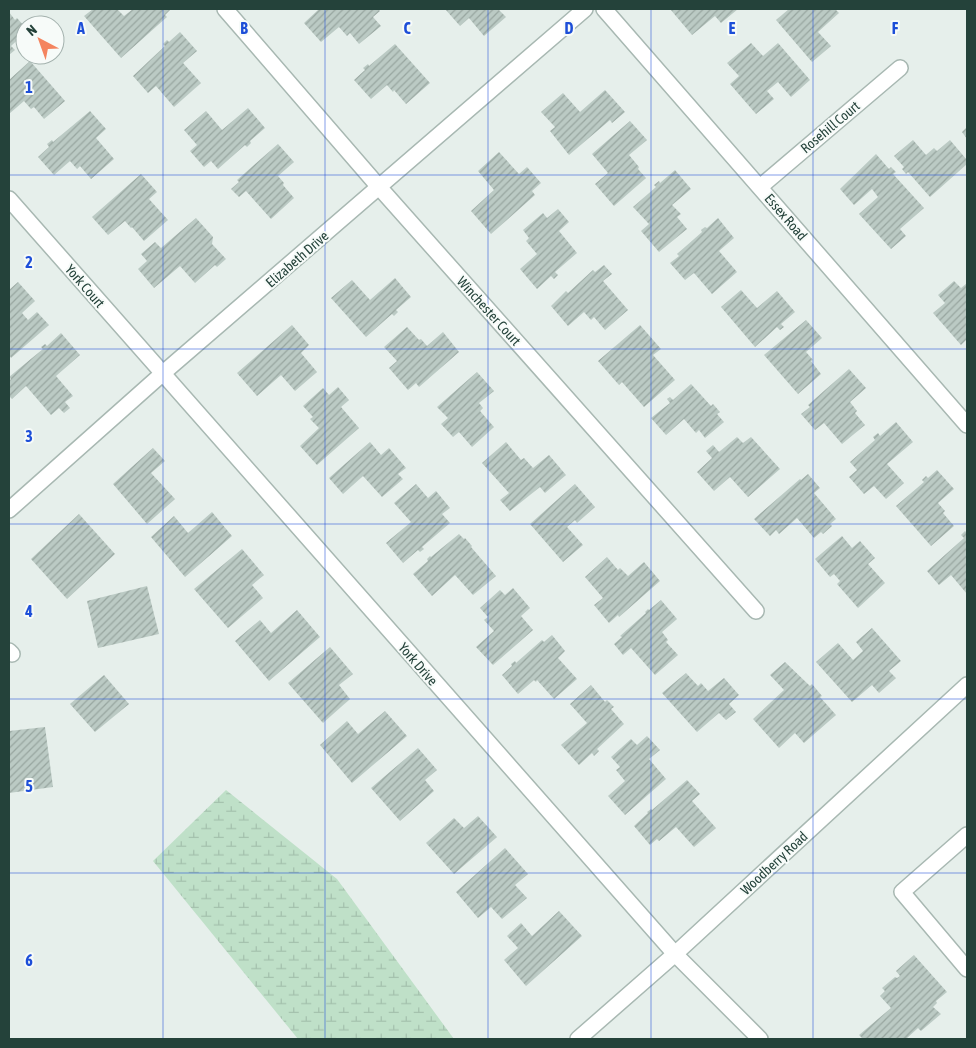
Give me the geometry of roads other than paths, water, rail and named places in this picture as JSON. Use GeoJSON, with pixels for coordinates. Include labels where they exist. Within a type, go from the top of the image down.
{"type":"FeatureCollection","features":[{"type":"Feature","properties":{"kind":"street","name":"Winchester Court"},"geometry":{"type":"LineString","coordinates":[[224,9],[756,611]]}},
{"type":"Feature","properties":{"kind":"street","name":"Elizabeth Drive"},"geometry":{"type":"LineString","coordinates":[[9,510],[162,374],[585,9]]}},
{"type":"Feature","properties":{"kind":"street","name":"Essex Road"},"geometry":{"type":"LineString","coordinates":[[604,9],[966,419]]}},
{"type":"Feature","properties":{"kind":"street","name":"Rosehill Court"},"geometry":{"type":"LineString","coordinates":[[760,187],[900,68]]}},
{"type":"Feature","properties":{"kind":"street","name":"York Court"},"geometry":{"type":"LineString","coordinates":[[9,199],[162,374]]}},
{"type":"Feature","properties":{"kind":"street","name":"York Drive"},"geometry":{"type":"LineString","coordinates":[[162,374],[675,954],[760,1039]]}},
{"type":"Feature","properties":{"kind":"street","name":"Woodberry Road"},"geometry":{"type":"LineString","coordinates":[[578,1039],[675,954],[967,685]]}},
{"type":"Feature","properties":{"kind":"street"},"geometry":{"type":"LineString","coordinates":[[967,835],[902,892],[967,969]]}}]}
